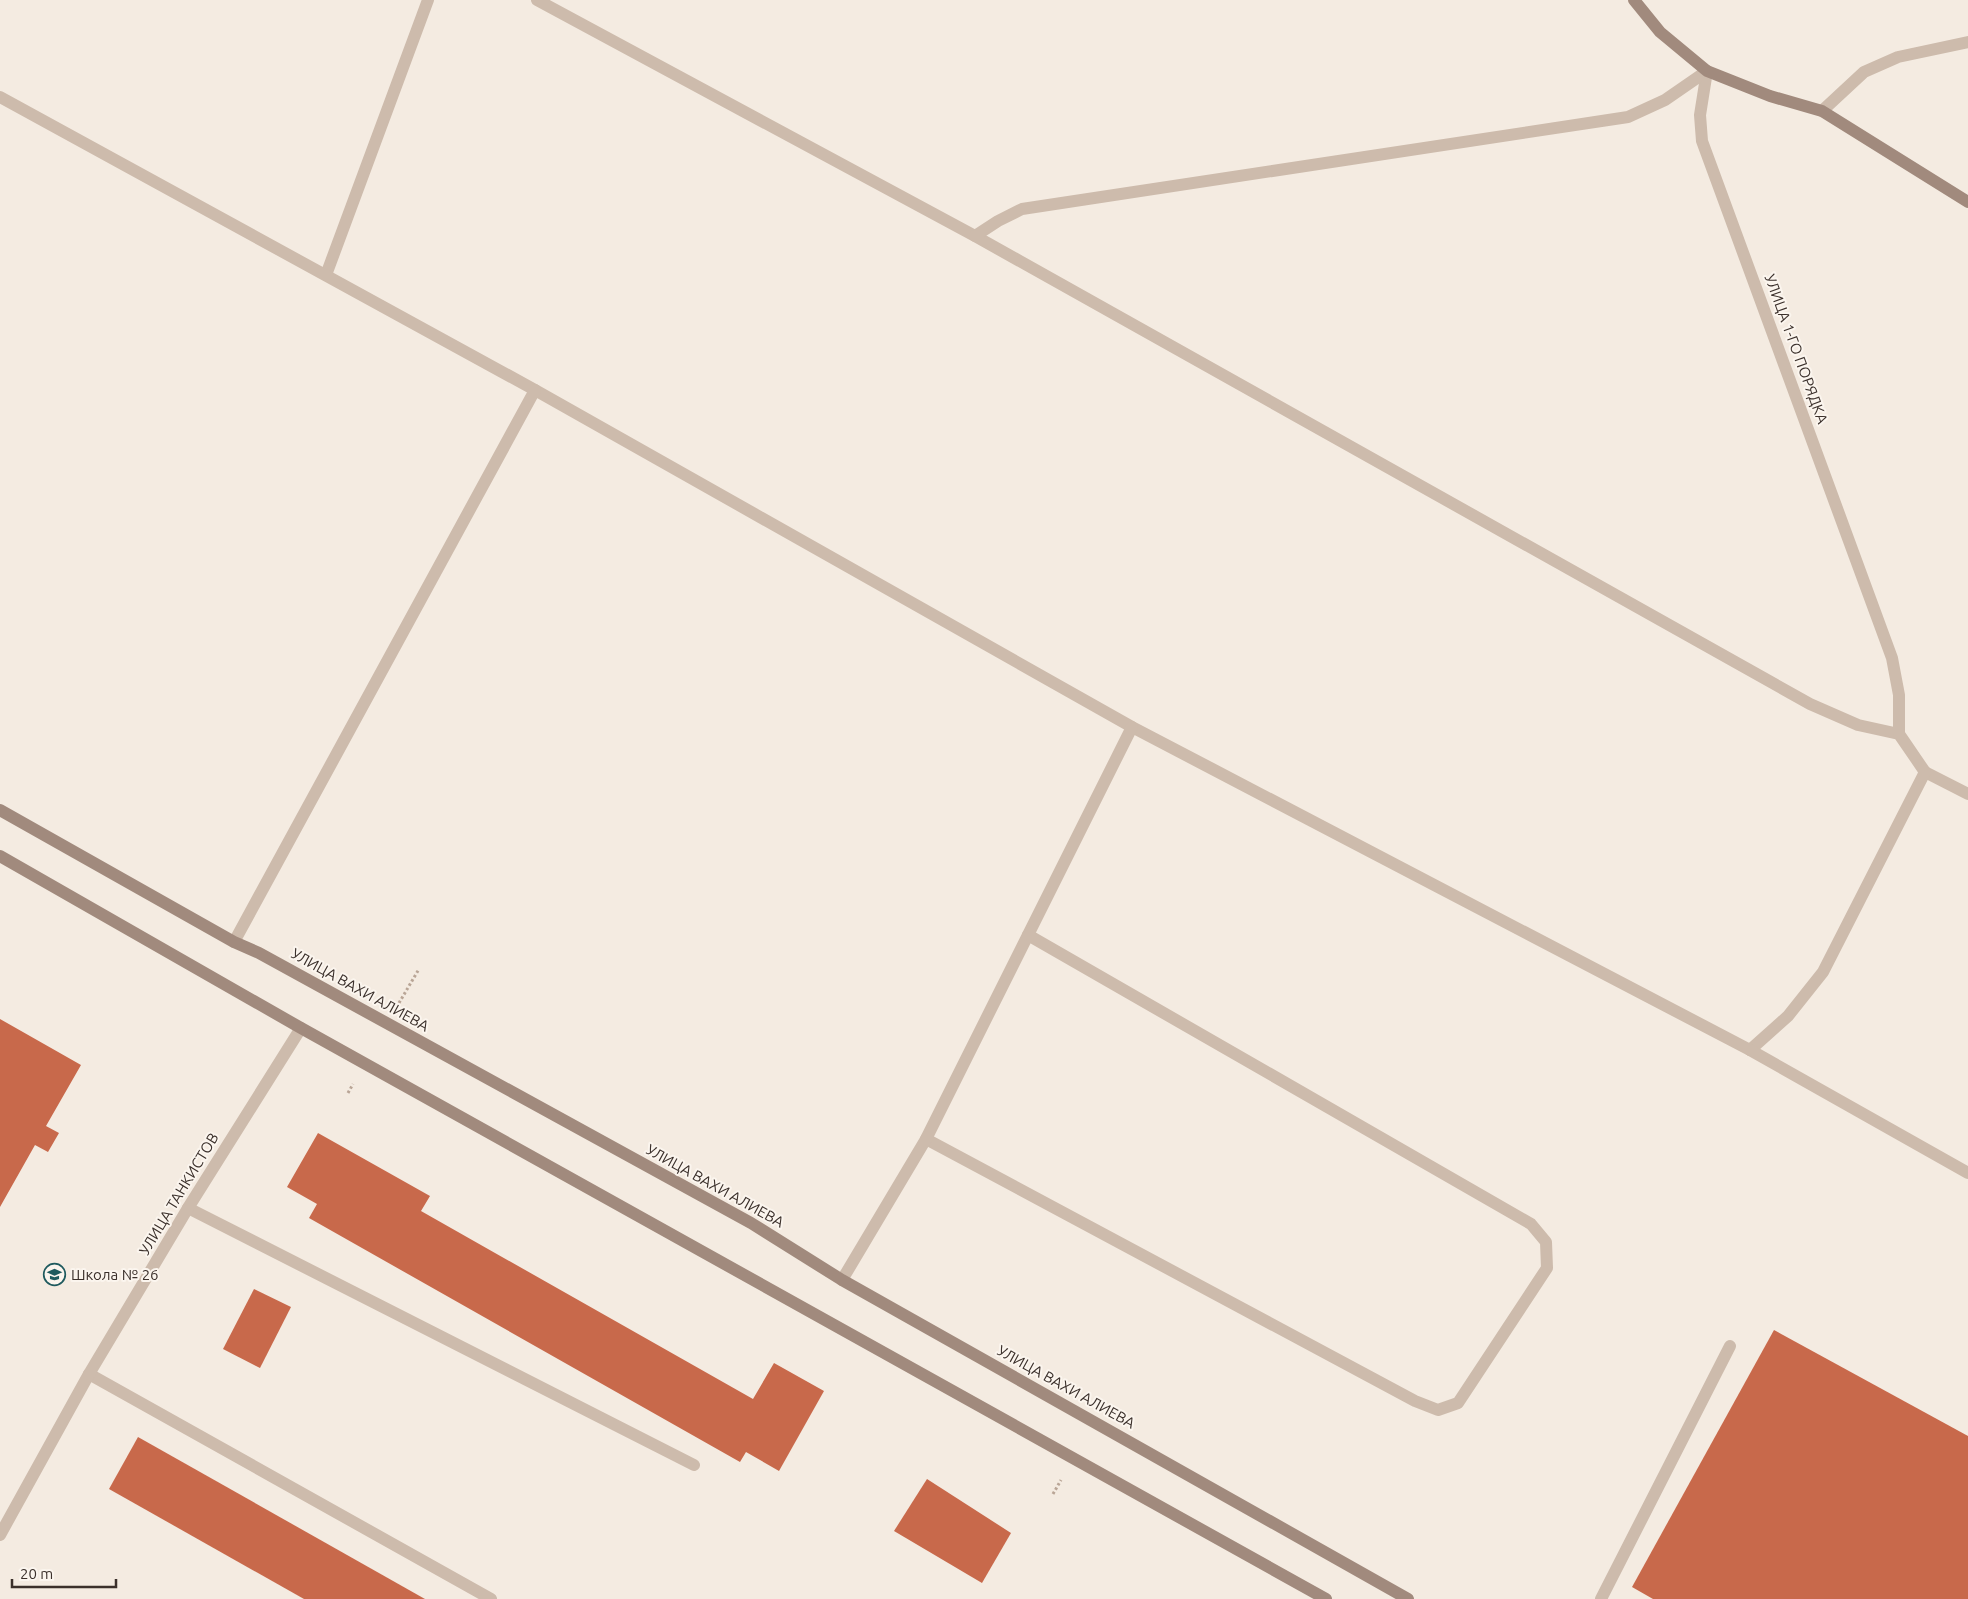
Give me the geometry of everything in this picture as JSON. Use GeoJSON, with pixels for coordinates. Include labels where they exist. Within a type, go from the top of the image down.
{"type":"FeatureCollection","features":[{"type":"Feature","properties":{"kind":"main road"},"geometry":{"type":"LineString","coordinates":[[1634,0],[1660,32],[1707,71],[1770,96],[1822,111],[1968,202]]}},
{"type":"Feature","properties":{"kind":"main road","name":"УЛИЦА ВАХИ АЛИЕВА"},"geometry":{"type":"LineString","coordinates":[[0,810],[234,942],[258,953],[751,1223],[842,1280],[1408,1599]]}},
{"type":"Feature","properties":{"kind":"main road"},"geometry":{"type":"LineString","coordinates":[[0,856],[301,1028],[1326,1599]]}},
{"type":"Feature","properties":{"kind":"street"},"geometry":{"type":"LineString","coordinates":[[326,275],[428,0]]}},
{"type":"Feature","properties":{"kind":"street"},"geometry":{"type":"LineString","coordinates":[[537,0],[975,236],[1810,704],[1858,725],[1899,734],[1924,772],[1968,794]]}},
{"type":"Feature","properties":{"kind":"street"},"geometry":{"type":"LineString","coordinates":[[1822,111],[1864,72],[1898,57],[1968,42]]}},
{"type":"Feature","properties":{"kind":"street"},"geometry":{"type":"LineString","coordinates":[[975,236],[998,221],[1022,209],[1628,117],[1665,100],[1707,71]]}},
{"type":"Feature","properties":{"kind":"street","name":"УЛИЦА 1-ГО ПОРЯДКА"},"geometry":{"type":"LineString","coordinates":[[1707,71],[1700,116],[1702,141],[1892,658],[1899,695],[1899,734]]}},
{"type":"Feature","properties":{"kind":"street"},"geometry":{"type":"LineString","coordinates":[[0,97],[534,390],[1132,727],[1750,1050],[1968,1174]]}},
{"type":"Feature","properties":{"kind":"street"},"geometry":{"type":"LineString","coordinates":[[234,942],[534,390]]}},
{"type":"Feature","properties":{"kind":"street"},"geometry":{"type":"LineString","coordinates":[[842,1280],[926,1139],[1132,727]]}},
{"type":"Feature","properties":{"kind":"street"},"geometry":{"type":"LineString","coordinates":[[1750,1050],[1788,1016],[1823,972],[1924,772]]}},
{"type":"Feature","properties":{"kind":"street"},"geometry":{"type":"LineString","coordinates":[[926,1139],[1407,1396],[1438,1410],[1458,1403],[1548,1268],[1546,1242],[1531,1224],[1028,935]]}},
{"type":"Feature","properties":{"kind":"street","name":"УЛИЦА ТАНКИСТОВ"},"geometry":{"type":"LineString","coordinates":[[0,1535],[90,1374],[188,1208],[301,1028]]}},
{"type":"Feature","properties":{"kind":"street"},"geometry":{"type":"LineString","coordinates":[[188,1208],[694,1465]]}},
{"type":"Feature","properties":{"kind":"street"},"geometry":{"type":"LineString","coordinates":[[1601,1599],[1730,1346]]}},
{"type":"Feature","properties":{"kind":"street"},"geometry":{"type":"LineString","coordinates":[[90,1374],[491,1599]]}},
{"type":"Feature","properties":{"kind":"building"},"geometry":{"type":"Polygon","coordinates":[[[0,1019],[81,1065],[46,1126],[59,1133],[48,1152],[35,1145],[0,1207],[0,1019]]]}},
{"type":"Feature","properties":{"kind":"building"},"geometry":{"type":"Polygon","coordinates":[[[318,1133],[430,1196],[421,1211],[753,1399],[774,1363],[824,1391],[779,1471],[746,1452],[740,1462],[309,1218],[317,1204],[287,1187],[318,1133]]]}},
{"type":"Feature","properties":{"kind":"building"},"geometry":{"type":"Polygon","coordinates":[[[254,1289],[291,1307],[260,1368],[223,1349],[254,1289]]]}},
{"type":"Feature","properties":{"kind":"building"},"geometry":{"type":"Polygon","coordinates":[[[1774,1330],[1968,1436],[1968,1599],[1653,1599],[1632,1587],[1774,1330]]]}},
{"type":"Feature","properties":{"kind":"building"},"geometry":{"type":"Polygon","coordinates":[[[138,1437],[425,1599],[304,1599],[109,1489],[138,1437]]]}},
{"type":"Feature","properties":{"kind":"building"},"geometry":{"type":"Polygon","coordinates":[[[927,1479],[1011,1533],[982,1583],[894,1531],[927,1479]]]}},
{"type":"Feature","properties":{"kind":"place","name":"Школа № 26"},"geometry":{"type":"Point","coordinates":[55,1275]}}]}
